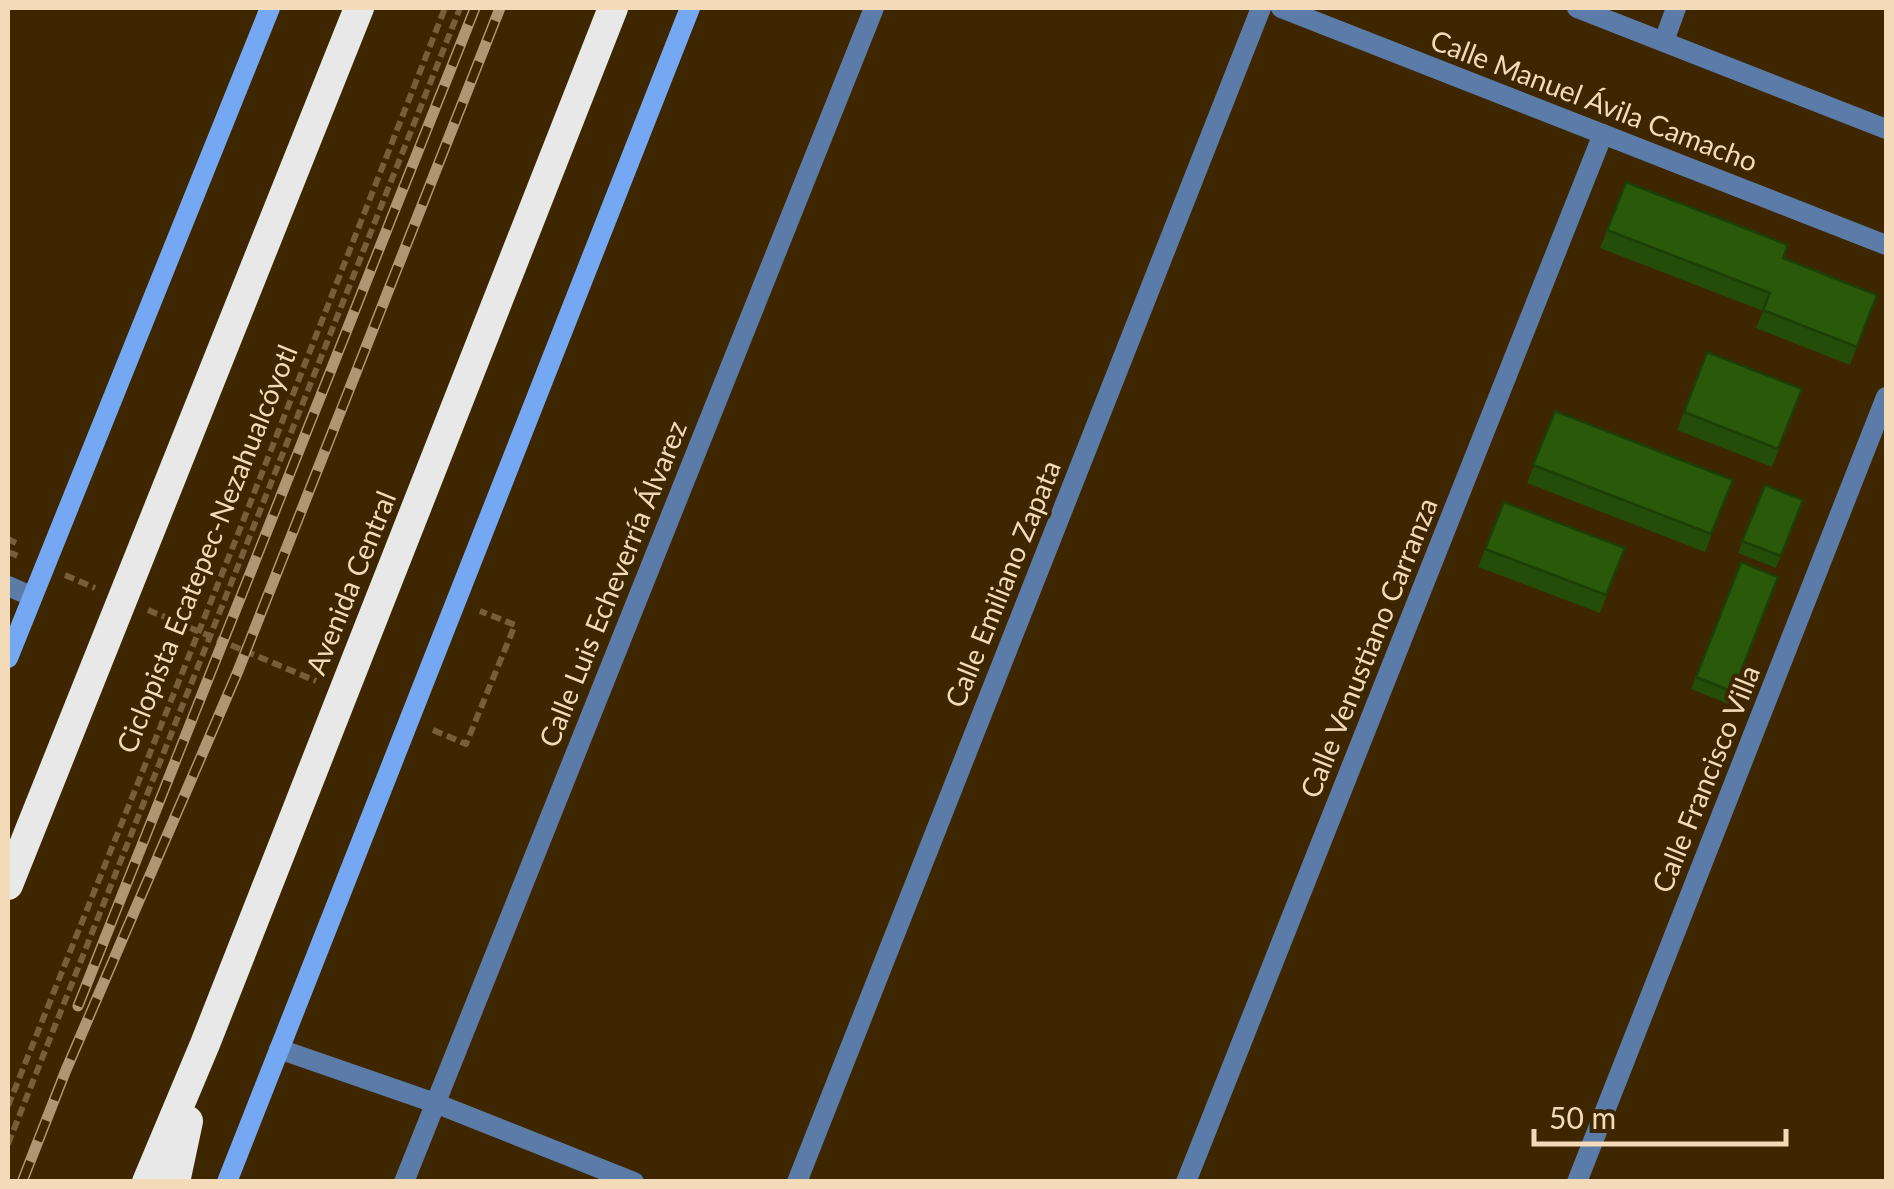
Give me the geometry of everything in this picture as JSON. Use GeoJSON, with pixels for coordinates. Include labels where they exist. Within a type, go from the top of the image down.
{"type":"FeatureCollection","features":[{"type":"Feature","properties":{"kind":"highway"},"geometry":{"type":"LineString","coordinates":[[8,886],[359,8]]}},
{"type":"Feature","properties":{"kind":"highway","name":"Avenida Central"},"geometry":{"type":"LineString","coordinates":[[147,1182],[613,8]]}},
{"type":"Feature","properties":{"kind":"highway"},"geometry":{"type":"LineString","coordinates":[[8,850],[76,715]]}},
{"type":"Feature","properties":{"kind":"highway"},"geometry":{"type":"LineString","coordinates":[[175,1182],[205,1044]]}},
{"type":"Feature","properties":{"kind":"main road"},"geometry":{"type":"LineString","coordinates":[[9,650],[270,8]]}},
{"type":"Feature","properties":{"kind":"main road"},"geometry":{"type":"LineString","coordinates":[[227,1182],[690,8]]}},
{"type":"Feature","properties":{"kind":"street","name":"Calle Luis Echeverría Álvarez"},"geometry":{"type":"LineString","coordinates":[[404,1182],[874,8]]}},
{"type":"Feature","properties":{"kind":"street","name":"Calle Emiliano Zapata"},"geometry":{"type":"LineString","coordinates":[[796,1182],[1261,8]]}},
{"type":"Feature","properties":{"kind":"street","name":"Calle Manuel Ávila Camacho"},"geometry":{"type":"LineString","coordinates":[[1281,8],[1886,245]]}},
{"type":"Feature","properties":{"kind":"street"},"geometry":{"type":"LineString","coordinates":[[1578,8],[1886,129]]}},
{"type":"Feature","properties":{"kind":"street"},"geometry":{"type":"LineString","coordinates":[[1664,41],[1676,8]]}},
{"type":"Feature","properties":{"kind":"street","name":"Calle Venustiano Carranza"},"geometry":{"type":"LineString","coordinates":[[1186,1182],[1603,134]]}},
{"type":"Feature","properties":{"kind":"street","name":"Calle Francisco Villa"},"geometry":{"type":"LineString","coordinates":[[1577,1182],[1886,398]]}},
{"type":"Feature","properties":{"kind":"street"},"geometry":{"type":"LineString","coordinates":[[8,586],[32,596]]}},
{"type":"Feature","properties":{"kind":"street"},"geometry":{"type":"LineString","coordinates":[[278,1049],[435,1103],[634,1182]]}},
{"type":"Feature","properties":{"kind":"path","name":"Ciclopista Ecatepec-Nezahualcóyotl"},"geometry":{"type":"LineString","coordinates":[[8,1106],[445,8]]}},
{"type":"Feature","properties":{"kind":"path"},"geometry":{"type":"LineString","coordinates":[[8,1144],[460,8]]}},
{"type":"Feature","properties":{"kind":"path"},"geometry":{"type":"LineString","coordinates":[[8,539],[16,543]]}},
{"type":"Feature","properties":{"kind":"path"},"geometry":{"type":"LineString","coordinates":[[8,552],[26,559]]}},
{"type":"Feature","properties":{"kind":"path"},"geometry":{"type":"LineString","coordinates":[[62,575],[99,590]]}},
{"type":"Feature","properties":{"kind":"path"},"geometry":{"type":"LineString","coordinates":[[429,728],[466,744],[515,624],[455,601]]}},
{"type":"Feature","properties":{"kind":"path"},"geometry":{"type":"LineString","coordinates":[[136,606],[319,682]]}},
{"type":"Feature","properties":{"kind":"building"},"geometry":{"type":"Polygon","coordinates":[[[1626,182],[1788,245],[1783,258],[1877,295],[1857,347],[1763,310],[1770,293],[1607,230],[1626,182]]]}},
{"type":"Feature","properties":{"kind":"building"},"geometry":{"type":"Polygon","coordinates":[[[1707,352],[1802,389],[1778,449],[1684,412],[1707,352]]]}},
{"type":"Feature","properties":{"kind":"building"},"geometry":{"type":"Polygon","coordinates":[[[1555,411],[1733,480],[1711,534],[1533,465],[1555,411]]]}},
{"type":"Feature","properties":{"kind":"building"},"geometry":{"type":"Polygon","coordinates":[[[1765,485],[1803,500],[1781,556],[1742,541],[1765,485]]]}},
{"type":"Feature","properties":{"kind":"building"},"geometry":{"type":"Polygon","coordinates":[[[1504,502],[1625,548],[1606,595],[1485,549],[1504,502]]]}},
{"type":"Feature","properties":{"kind":"building"},"geometry":{"type":"Polygon","coordinates":[[[1741,562],[1778,577],[1733,692],[1696,677],[1741,562]]]}},
{"type":"Feature","properties":{"kind":"railway"},"geometry":{"type":"LineString","coordinates":[[78,1006],[475,8]]}},
{"type":"Feature","properties":{"kind":"railway"},"geometry":{"type":"LineString","coordinates":[[22,1182],[66,1070],[238,671],[500,8]]}}]}
